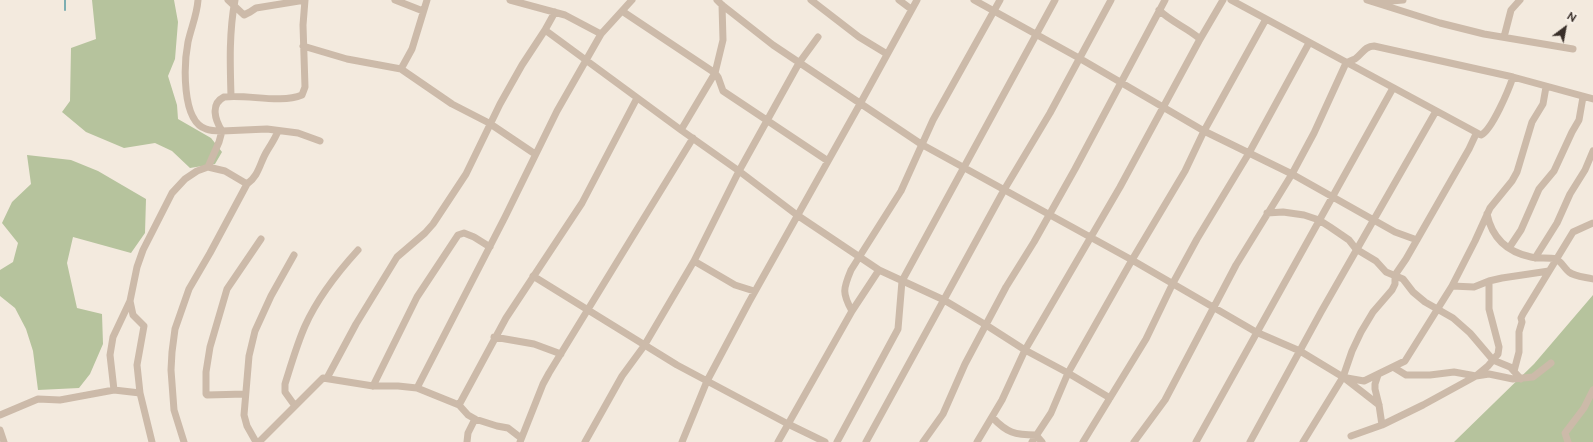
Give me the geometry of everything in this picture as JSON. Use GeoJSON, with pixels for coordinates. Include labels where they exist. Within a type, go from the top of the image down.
{"type":"FeatureCollection","features":[{"type":"Feature","properties":{"kind":"street"},"geometry":{"type":"LineString","coordinates":[[198,0],[197,10],[188,43],[185,86],[194,120],[206,129],[222,131],[248,129],[298,133],[320,141]]}},
{"type":"Feature","properties":{"kind":"street"},"geometry":{"type":"LineString","coordinates":[[208,167],[222,131],[216,120],[216,107],[217,102],[220,99],[231,96],[297,97],[302,95],[305,87],[303,46],[305,0],[274,2],[256,8],[244,15],[240,12],[233,1]]}},
{"type":"Feature","properties":{"kind":"street"},"geometry":{"type":"LineString","coordinates":[[394,0],[423,11]]}},
{"type":"Feature","properties":{"kind":"street"},"geometry":{"type":"LineString","coordinates":[[401,69],[412,49],[427,0]]}},
{"type":"Feature","properties":{"kind":"street"},"geometry":{"type":"LineString","coordinates":[[510,0],[572,18],[602,34]]}},
{"type":"Feature","properties":{"kind":"street"},"geometry":{"type":"LineString","coordinates":[[417,388],[490,247],[557,111],[602,34],[632,0]]}},
{"type":"Feature","properties":{"kind":"street"},"geometry":{"type":"LineString","coordinates":[[811,0],[859,37],[887,54]]}},
{"type":"Feature","properties":{"kind":"street"},"geometry":{"type":"LineString","coordinates":[[899,0],[910,9]]}},
{"type":"Feature","properties":{"kind":"street"},"geometry":{"type":"LineString","coordinates":[[682,442],[707,380],[754,291],[860,104],[910,9],[917,0]]}},
{"type":"Feature","properties":{"kind":"street"},"geometry":{"type":"LineString","coordinates":[[974,0],[1121,82],[1204,131],[1292,174],[1332,198],[1396,232],[1417,240]]}},
{"type":"Feature","properties":{"kind":"street"},"geometry":{"type":"LineString","coordinates":[[852,311],[845,299],[844,292],[846,283],[859,257],[901,191],[932,120],[1000,0]]}},
{"type":"Feature","properties":{"kind":"street"},"geometry":{"type":"LineString","coordinates":[[837,442],[898,329],[902,281],[1055,0]]}},
{"type":"Feature","properties":{"kind":"street"},"geometry":{"type":"LineString","coordinates":[[866,442],[1004,190],[1050,113],[1078,58],[1111,0]]}},
{"type":"Feature","properties":{"kind":"street"},"geometry":{"type":"LineString","coordinates":[[923,442],[943,414],[965,364],[1006,286],[1050,214],[1165,0]]}},
{"type":"Feature","properties":{"kind":"street"},"geometry":{"type":"LineString","coordinates":[[977,442],[1002,400],[1025,350],[1120,187],[1200,39],[1224,0]]}},
{"type":"Feature","properties":{"kind":"street"},"geometry":{"type":"LineString","coordinates":[[1231,0],[1436,110],[1476,134],[1481,135],[1487,130],[1499,111],[1513,77]]}},
{"type":"Feature","properties":{"kind":"street"},"geometry":{"type":"LineString","coordinates":[[1367,0],[1440,23],[1484,34],[1573,49]]}},
{"type":"Feature","properties":{"kind":"street"},"geometry":{"type":"LineString","coordinates":[[1375,3],[1403,0]]}},
{"type":"Feature","properties":{"kind":"street"},"geometry":{"type":"LineString","coordinates":[[1504,37],[1511,10],[1520,0]]}},
{"type":"Feature","properties":{"kind":"street"},"geometry":{"type":"LineString","coordinates":[[231,96],[230,43],[233,1]]}},
{"type":"Feature","properties":{"kind":"street"},"geometry":{"type":"LineString","coordinates":[[720,3],[799,63],[921,144],[1173,283],[1256,332],[1300,351],[1343,377],[1379,405]]}},
{"type":"Feature","properties":{"kind":"street"},"geometry":{"type":"LineString","coordinates":[[681,130],[715,73],[722,40],[720,3]]}},
{"type":"Feature","properties":{"kind":"street"},"geometry":{"type":"LineString","coordinates":[[1159,10],[1167,17],[1186,27],[1200,39]]}},
{"type":"Feature","properties":{"kind":"street"},"geometry":{"type":"LineString","coordinates":[[622,11],[715,73],[723,91],[828,161]]}},
{"type":"Feature","properties":{"kind":"street"},"geometry":{"type":"LineString","coordinates":[[327,378],[377,288],[397,257],[426,233],[439,216],[470,165],[489,123],[522,65],[555,12]]}},
{"type":"Feature","properties":{"kind":"street"},"geometry":{"type":"LineString","coordinates":[[1032,442],[1050,413],[1068,373],[1132,260],[1185,171],[1204,131],[1266,20]]}},
{"type":"Feature","properties":{"kind":"street"},"geometry":{"type":"LineString","coordinates":[[545,30],[797,215],[859,257],[879,270],[944,300],[1025,350],[1110,398]]}},
{"type":"Feature","properties":{"kind":"street"},"geometry":{"type":"LineString","coordinates":[[585,442],[622,376],[644,346],[694,261],[766,121],[799,63],[818,37]]}},
{"type":"Feature","properties":{"kind":"street"},"geometry":{"type":"LineString","coordinates":[[1083,442],[1146,340],[1173,283],[1197,239],[1249,153],[1309,43]]}},
{"type":"Feature","properties":{"kind":"street"},"geometry":{"type":"LineString","coordinates":[[303,46],[347,59],[401,69],[452,104],[489,123],[535,154]]}},
{"type":"Feature","properties":{"kind":"street"},"geometry":{"type":"LineString","coordinates":[[1134,442],[1164,400],[1236,266],[1292,174],[1314,133],[1346,63],[1357,57],[1365,49],[1370,46],[1374,46],[1513,77],[1593,99]]}},
{"type":"Feature","properties":{"kind":"street"},"geometry":{"type":"LineString","coordinates":[[1343,377],[1364,381],[1405,361],[1410,356],[1437,308],[1452,286],[1487,214],[1517,172],[1532,122],[1543,104],[1546,87]]}},
{"type":"Feature","properties":{"kind":"street"},"geometry":{"type":"LineString","coordinates":[[1196,442],[1393,88]]}},
{"type":"Feature","properties":{"kind":"street"},"geometry":{"type":"LineString","coordinates":[[1509,248],[1521,230],[1539,189],[1554,171],[1579,120],[1583,97]]}},
{"type":"Feature","properties":{"kind":"street"},"geometry":{"type":"LineString","coordinates":[[459,405],[494,337],[582,203],[637,98]]}},
{"type":"Feature","properties":{"kind":"street"},"geometry":{"type":"LineString","coordinates":[[1250,442],[1356,249],[1436,110]]}},
{"type":"Feature","properties":{"kind":"street"},"geometry":{"type":"LineString","coordinates":[[184,442],[174,410],[172,358],[175,328],[189,289],[248,184],[256,176],[266,151],[273,142],[278,131]]}},
{"type":"Feature","properties":{"kind":"street"},"geometry":{"type":"LineString","coordinates":[[1303,442],[1343,377],[1352,351],[1361,332],[1373,312],[1392,290],[1395,284],[1395,275],[1417,240],[1476,134]]}},
{"type":"Feature","properties":{"kind":"street"},"geometry":{"type":"LineString","coordinates":[[294,255],[271,296],[253,337],[248,356],[244,415],[247,426],[258,442],[320,380],[327,378],[374,386],[417,388],[459,405],[468,415],[475,419],[508,428],[520,440],[543,384],[693,138]]}},
{"type":"Feature","properties":{"kind":"street"},"geometry":{"type":"LineString","coordinates":[[1535,258],[1557,223],[1570,194],[1585,170],[1593,151]]}},
{"type":"Feature","properties":{"kind":"street"},"geometry":{"type":"LineString","coordinates":[[114,390],[110,355],[114,334],[130,301],[137,267],[143,250],[172,193],[185,179],[197,171],[208,167],[225,171],[248,184]]}},
{"type":"Feature","properties":{"kind":"street"},"geometry":{"type":"LineString","coordinates":[[1267,213],[1283,212],[1304,215],[1319,220],[1349,240],[1356,249],[1376,261],[1386,272],[1395,275],[1407,284],[1419,297],[1463,326],[1493,360],[1510,367],[1520,379]]}},
{"type":"Feature","properties":{"kind":"street"},"geometry":{"type":"LineString","coordinates":[[1487,214],[1489,226],[1498,239],[1509,248],[1535,258],[1556,259],[1572,274],[1593,279]]}},
{"type":"Feature","properties":{"kind":"street"},"geometry":{"type":"LineString","coordinates":[[1514,371],[1519,352],[1519,332],[1522,322],[1521,318],[1573,232],[1593,223]]}},
{"type":"Feature","properties":{"kind":"street"},"geometry":{"type":"LineString","coordinates":[[374,386],[417,297],[458,235],[464,233],[474,237],[490,247]]}},
{"type":"Feature","properties":{"kind":"street"},"geometry":{"type":"LineString","coordinates":[[245,394],[207,395],[206,372],[210,347],[228,287],[262,239]]}},
{"type":"Feature","properties":{"kind":"street"},"geometry":{"type":"LineString","coordinates":[[295,406],[285,392],[285,384],[304,327],[326,288],[340,269],[358,250]]}},
{"type":"Feature","properties":{"kind":"street"},"geometry":{"type":"LineString","coordinates":[[694,261],[735,285],[754,291]]}},
{"type":"Feature","properties":{"kind":"street"},"geometry":{"type":"LineString","coordinates":[[778,442],[852,311],[879,270]]}},
{"type":"Feature","properties":{"kind":"street"},"geometry":{"type":"LineString","coordinates":[[1452,286],[1474,287],[1489,281],[1549,271]]}},
{"type":"Feature","properties":{"kind":"street"},"geometry":{"type":"LineString","coordinates":[[533,276],[677,366],[707,380],[788,424],[825,442]]}},
{"type":"Feature","properties":{"kind":"street"},"geometry":{"type":"LineString","coordinates":[[1351,436],[1382,425],[1423,405],[1485,370],[1498,354],[1499,347],[1489,309],[1489,281]]}},
{"type":"Feature","properties":{"kind":"street"},"geometry":{"type":"LineString","coordinates":[[130,301],[133,315],[144,326],[137,365],[140,393],[152,442]]}},
{"type":"Feature","properties":{"kind":"street"},"geometry":{"type":"LineString","coordinates":[[494,337],[534,344],[561,354]]}},
{"type":"Feature","properties":{"kind":"street"},"geometry":{"type":"LineString","coordinates":[[1393,367],[1410,376],[1454,372],[1476,376],[1489,374],[1505,378],[1520,379],[1534,377],[1551,363]]}},
{"type":"Feature","properties":{"kind":"street"},"geometry":{"type":"LineString","coordinates":[[1378,375],[1375,384],[1382,425]]}},
{"type":"Feature","properties":{"kind":"street"},"geometry":{"type":"LineString","coordinates":[[0,416],[6,412],[38,399],[60,400],[114,390],[140,393]]}},
{"type":"Feature","properties":{"kind":"street"},"geometry":{"type":"LineString","coordinates":[[1568,442],[1565,433],[1584,408],[1593,390]]}},
{"type":"Feature","properties":{"kind":"street"},"geometry":{"type":"LineString","coordinates":[[992,417],[1005,430],[1012,433],[1036,435],[1042,442]]}},
{"type":"Feature","properties":{"kind":"street"},"geometry":{"type":"LineString","coordinates":[[467,442],[468,433],[475,419]]}},
{"type":"Feature","properties":{"kind":"street"},"geometry":{"type":"LineString","coordinates":[[0,430],[4,442]]}},
{"type":"Feature","properties":{"kind":"green space"},"geometry":{"type":"Polygon","coordinates":[[[92,0],[174,0],[178,22],[175,59],[168,76],[177,105],[178,119],[211,138],[222,152],[215,164],[190,168],[172,151],[155,143],[124,148],[86,132],[62,112],[70,101],[71,48],[96,39],[92,0]]]}},
{"type":"Feature","properties":{"kind":"green space"},"geometry":{"type":"Polygon","coordinates":[[[27,155],[71,160],[98,171],[146,199],[145,233],[131,253],[73,237],[67,263],[77,308],[102,314],[103,344],[90,374],[79,388],[38,390],[33,351],[26,329],[15,308],[0,296],[0,270],[13,262],[18,243],[2,223],[12,202],[31,184],[27,155]]]}},
{"type":"Feature","properties":{"kind":"green space"},"geometry":{"type":"Polygon","coordinates":[[[1593,295],[1593,442],[1454,442],[1534,364],[1593,295]]]}},
{"type":"Feature","properties":{"kind":"waterway"},"geometry":{"type":"LineString","coordinates":[[65,0],[65,10]]}}]}
